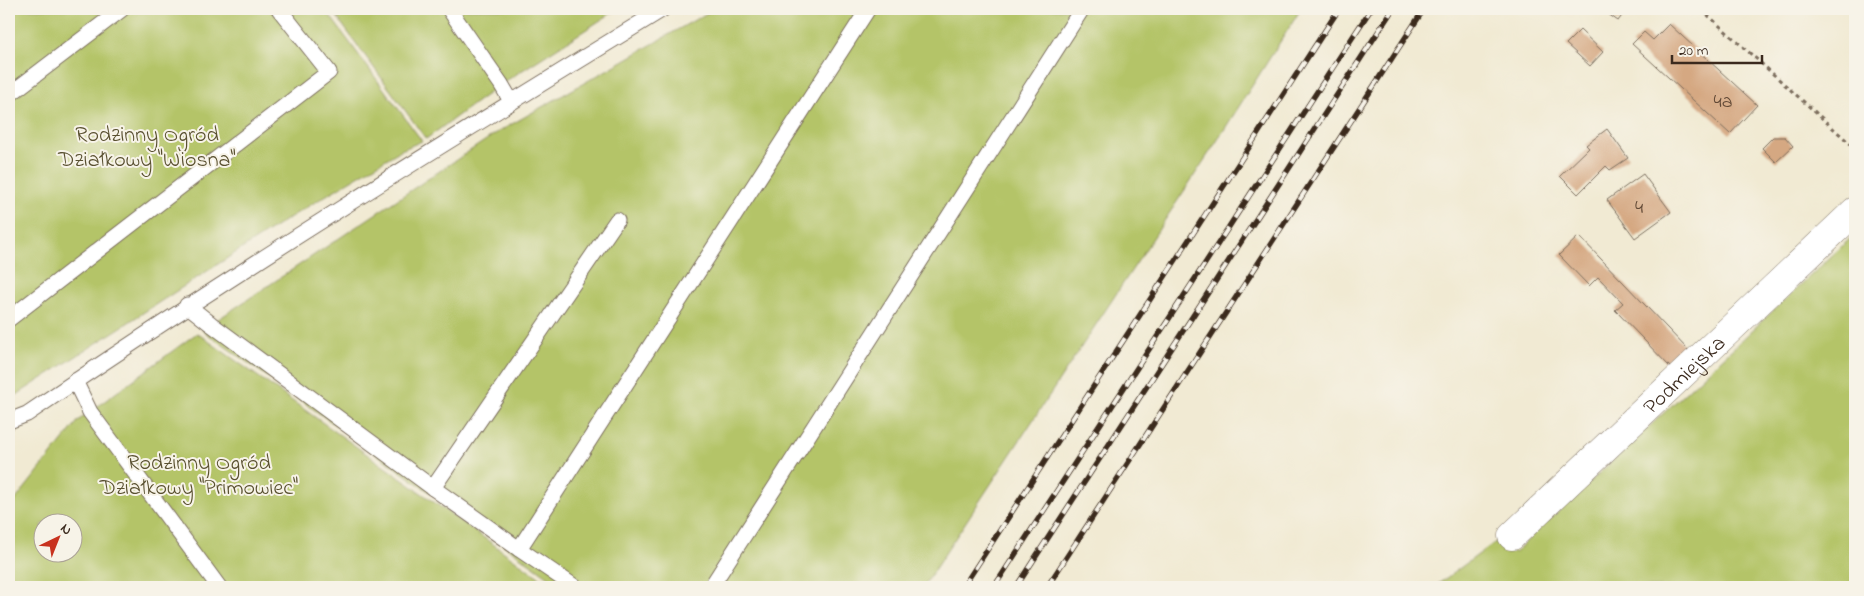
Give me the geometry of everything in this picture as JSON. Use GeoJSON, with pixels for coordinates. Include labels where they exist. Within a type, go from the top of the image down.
{"type":"FeatureCollection","features":[{"type":"Feature","properties":{"kind":"street","name":"Podmiejska"},"geometry":{"type":"LineString","coordinates":[[1512,536],[1855,211]]}},
{"type":"Feature","properties":{"kind":"lane"},"geometry":{"type":"LineString","coordinates":[[9,95],[122,9]]}},
{"type":"Feature","properties":{"kind":"lane"},"geometry":{"type":"LineString","coordinates":[[9,319],[329,72],[279,9]]}},
{"type":"Feature","properties":{"kind":"lane"},"geometry":{"type":"LineString","coordinates":[[450,9],[511,101]]}},
{"type":"Feature","properties":{"kind":"lane"},"geometry":{"type":"LineString","coordinates":[[9,421],[27,414],[187,306],[511,101],[663,9]]}},
{"type":"Feature","properties":{"kind":"lane"},"geometry":{"type":"LineString","coordinates":[[519,549],[868,9]]}},
{"type":"Feature","properties":{"kind":"lane"},"geometry":{"type":"LineString","coordinates":[[711,587],[1082,9]]}},
{"type":"Feature","properties":{"kind":"lane"},"geometry":{"type":"LineString","coordinates":[[433,488],[617,220]]}},
{"type":"Feature","properties":{"kind":"lane"},"geometry":{"type":"LineString","coordinates":[[187,306],[433,488],[575,587]]}},
{"type":"Feature","properties":{"kind":"lane"},"geometry":{"type":"LineString","coordinates":[[75,381],[90,412],[219,587]]}},
{"type":"Feature","properties":{"kind":"path"},"geometry":{"type":"LineString","coordinates":[[1701,9],[1855,148]]}},
{"type":"Feature","properties":{"kind":"green space","name":"Rodzinny Ogród Działkowy \"Wiosna\""},"geometry":{"type":"Polygon","coordinates":[[[9,9],[325,9],[422,141],[401,150],[289,218],[9,400],[9,9]]]}},
{"type":"Feature","properties":{"kind":"green space"},"geometry":{"type":"Polygon","coordinates":[[[331,9],[618,9],[501,84],[426,139],[331,9]]]}},
{"type":"Feature","properties":{"kind":"green space"},"geometry":{"type":"Polygon","coordinates":[[[714,9],[1301,9],[1217,141],[923,587],[563,587],[202,330],[498,132],[714,9]]]}},
{"type":"Feature","properties":{"kind":"green space"},"geometry":{"type":"Polygon","coordinates":[[[1855,234],[1855,587],[1434,587],[1501,538],[1514,553],[1855,234]]]}},
{"type":"Feature","properties":{"kind":"green space","name":"Rodzinny Ogród Działkowy \"Primowiec\""},"geometry":{"type":"Polygon","coordinates":[[[197,333],[553,587],[9,587],[9,508],[79,420],[197,333]]]}},
{"type":"Feature","properties":{"kind":"building"},"geometry":{"type":"Polygon","coordinates":[[[1601,9],[1627,9],[1618,21],[1601,9]]]}},
{"type":"Feature","properties":{"kind":"building"},"geometry":{"type":"Polygon","coordinates":[[[1669,24],[1757,105],[1730,134],[1632,44],[1644,32],[1653,40],[1669,24]]]}},
{"type":"Feature","properties":{"kind":"building"},"geometry":{"type":"Polygon","coordinates":[[[1580,30],[1603,52],[1590,66],[1566,44],[1580,30]]]}},
{"type":"Feature","properties":{"kind":"building"},"geometry":{"type":"Polygon","coordinates":[[[1607,129],[1628,158],[1610,170],[1606,166],[1578,194],[1560,176],[1589,148],[1586,145],[1607,129]]]}},
{"type":"Feature","properties":{"kind":"building"},"geometry":{"type":"Polygon","coordinates":[[[1773,137],[1785,137],[1793,146],[1776,162],[1762,148],[1773,137]]]}},
{"type":"Feature","properties":{"kind":"building"},"geometry":{"type":"Polygon","coordinates":[[[1643,174],[1671,212],[1635,238],[1607,200],[1643,174]]]}},
{"type":"Feature","properties":{"kind":"building"},"geometry":{"type":"Polygon","coordinates":[[[1579,236],[1689,351],[1671,368],[1615,310],[1623,303],[1598,277],[1589,286],[1559,255],[1579,236]]]}},
{"type":"Feature","properties":{"kind":"railway"},"geometry":{"type":"LineString","coordinates":[[963,587],[1339,9]]}},
{"type":"Feature","properties":{"kind":"railway"},"geometry":{"type":"LineString","coordinates":[[994,587],[1371,9]]}},
{"type":"Feature","properties":{"kind":"railway"},"geometry":{"type":"LineString","coordinates":[[1016,587],[1393,9]]}},
{"type":"Feature","properties":{"kind":"railway"},"geometry":{"type":"LineString","coordinates":[[1047,587],[1424,9]]}}]}
